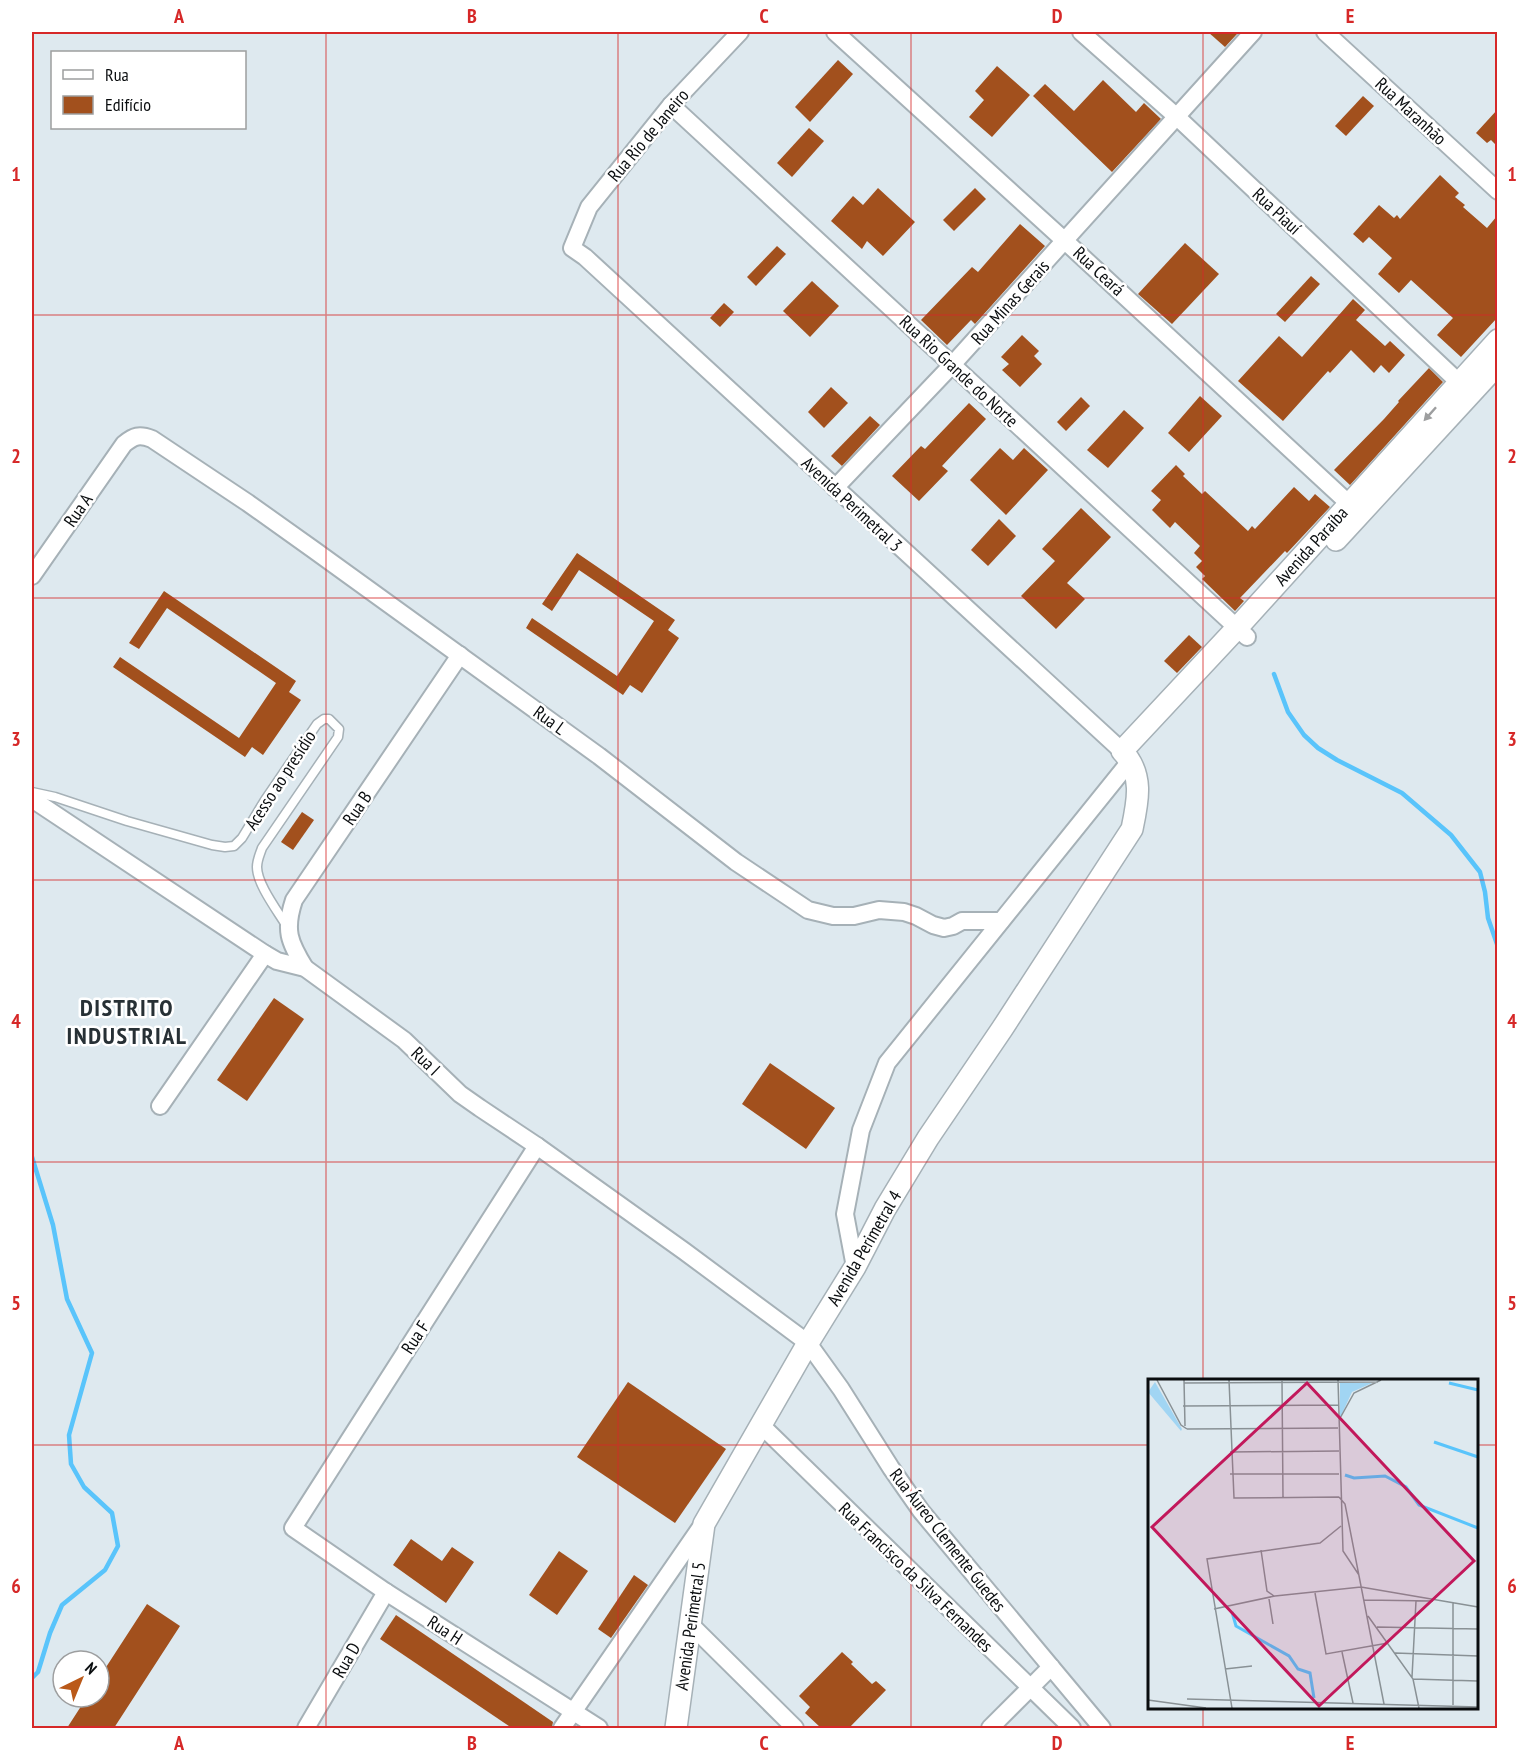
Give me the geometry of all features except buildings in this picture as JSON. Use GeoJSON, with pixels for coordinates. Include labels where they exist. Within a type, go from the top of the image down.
{"type":"FeatureCollection","features":[{"type":"Feature","properties":{"kind":"street","name":"Rua Rio de Janeiro"},"geometry":{"type":"LineString","coordinates":[[572,248],[589,207],[671,105],[740,32]]}},
{"type":"Feature","properties":{"kind":"street","name":"Rua Ceará"},"geometry":{"type":"LineString","coordinates":[[835,32],[1065,240],[1354,509]]}},
{"type":"Feature","properties":{"kind":"street","name":"Rua Piauí"},"geometry":{"type":"LineString","coordinates":[[1081,32],[1177,117],[1464,387]]}},
{"type":"Feature","properties":{"kind":"street","name":"Rua Minas Gerais"},"geometry":{"type":"LineString","coordinates":[[835,488],[952,365],[1253,32]]}},
{"type":"Feature","properties":{"kind":"street","name":"Rua Maranhão"},"geometry":{"type":"LineString","coordinates":[[1325,32],[1497,191]]}},
{"type":"Feature","properties":{"kind":"street","name":"Rua Rio Grande do Norte"},"geometry":{"type":"LineString","coordinates":[[671,105],[1242,633]]}},
{"type":"Feature","properties":{"kind":"street","name":"Avenida Perimetral 3"},"geometry":{"type":"LineString","coordinates":[[572,248],[585,257],[1126,756]]}},
{"type":"Feature","properties":{"kind":"street","name":"Avenida Paraíba"},"geometry":{"type":"LineString","coordinates":[[1126,756],[1242,633],[1464,387],[1497,340]]}},
{"type":"Feature","properties":{"kind":"street","name":"Avenida Paraíba"},"geometry":{"type":"LineString","coordinates":[[1464,387],[1497,364]]}},
{"type":"Feature","properties":{"kind":"street","name":"Rua L"},"geometry":{"type":"LineString","coordinates":[[124,444],[133,436],[142,435],[152,439],[257,510],[600,756],[736,862],[808,910],[833,916],[854,916],[879,910],[904,912],[933,925],[944,927],[953,926],[962,921],[1001,921]]}},
{"type":"Feature","properties":{"kind":"street","name":"Rua A"},"geometry":{"type":"LineString","coordinates":[[32,576],[124,444]]}},
{"type":"Feature","properties":{"kind":"street","name":"Rua B"},"geometry":{"type":"LineString","coordinates":[[288,928],[294,900],[460,655]]}},
{"type":"Feature","properties":{"kind":"street"},"geometry":{"type":"LineString","coordinates":[[855,1267],[845,1214],[861,1130],[887,1063],[1001,921],[1126,756]]}},
{"type":"Feature","properties":{"kind":"street","name":"Avenida Perimetral 4"},"geometry":{"type":"LineString","coordinates":[[562,1728],[704,1524],[928,1138],[1132,829],[1138,790],[1137,779],[1126,756]]}},
{"type":"Feature","properties":{"kind":"street","name":"Rua I"},"geometry":{"type":"LineString","coordinates":[[32,799],[265,954],[277,961],[305,968],[404,1040],[460,1094],[684,1251],[808,1343]]}},
{"type":"Feature","properties":{"kind":"street"},"geometry":{"type":"LineString","coordinates":[[288,928],[290,940],[305,968]]}},
{"type":"Feature","properties":{"kind":"street"},"geometry":{"type":"LineString","coordinates":[[160,1106],[265,954]]}},
{"type":"Feature","properties":{"kind":"street","name":"Rua F"},"geometry":{"type":"LineString","coordinates":[[293,1528],[537,1146]]}},
{"type":"Feature","properties":{"kind":"street","name":"Rua Áureo Clemente Guedes"},"geometry":{"type":"LineString","coordinates":[[808,1343],[921,1511],[1102,1728]]}},
{"type":"Feature","properties":{"kind":"street","name":"Rua Francisco da Silva Fernandes"},"geometry":{"type":"LineString","coordinates":[[760,1425],[1072,1728]]}},
{"type":"Feature","properties":{"kind":"street","name":"Avenida Perimetral 5"},"geometry":{"type":"LineString","coordinates":[[676,1728],[704,1524]]}},
{"type":"Feature","properties":{"kind":"street","name":"Rua H"},"geometry":{"type":"LineString","coordinates":[[293,1528],[386,1592],[599,1728]]}},
{"type":"Feature","properties":{"kind":"street","name":"Rua D"},"geometry":{"type":"LineString","coordinates":[[306,1728],[386,1592]]}},
{"type":"Feature","properties":{"kind":"street"},"geometry":{"type":"LineString","coordinates":[[690,1624],[795,1728]]}},
{"type":"Feature","properties":{"kind":"street"},"geometry":{"type":"LineString","coordinates":[[990,1728],[1051,1667]]}},
{"type":"Feature","properties":{"kind":"lane","name":"Acesso ao presídio"},"geometry":{"type":"LineString","coordinates":[[32,792],[212,845],[234,846],[242,838],[317,724],[324,719],[330,719],[339,729],[339,737],[262,848],[258,858],[259,878],[288,928]]}},
{"type":"Feature","properties":{"kind":"waterway"},"geometry":{"type":"LineString","coordinates":[[1274,674],[1288,712],[1304,735],[1318,748],[1402,793],[1451,835],[1480,872],[1488,918],[1498,947]]}},
{"type":"Feature","properties":{"kind":"waterway"},"geometry":{"type":"LineString","coordinates":[[32,1157],[53,1225],[67,1299],[92,1353],[69,1435],[71,1464],[84,1487],[112,1513],[118,1546],[105,1570],[62,1605],[50,1633],[38,1672],[32,1678]]}},
{"type":"Feature","properties":{"kind":"district","name":"DISTRITO INDUSTRIAL"},"geometry":{"type":"Point","coordinates":[127,1021]}}]}
